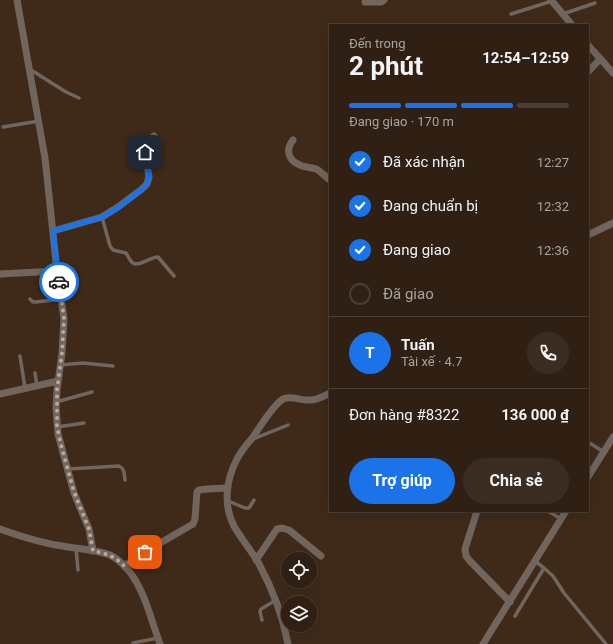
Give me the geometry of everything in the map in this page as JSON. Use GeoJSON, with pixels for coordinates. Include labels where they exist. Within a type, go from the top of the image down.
{"type":"FeatureCollection","features":[{"type":"Feature","properties":{"kind":"street"},"geometry":{"type":"LineString","coordinates":[[17,0],[48,176],[57,271],[64,318],[56,402],[57,427],[74,492],[89,529],[93,551]]}},
{"type":"Feature","properties":{"kind":"street"},"geometry":{"type":"LineString","coordinates":[[365,2],[381,2],[384,0]]}},
{"type":"Feature","properties":{"kind":"street"},"geometry":{"type":"LineString","coordinates":[[552,0],[571,24]]}},
{"type":"Feature","properties":{"kind":"street"},"geometry":{"type":"LineString","coordinates":[[589,45],[613,73]]}},
{"type":"Feature","properties":{"kind":"street"},"geometry":{"type":"LineString","coordinates":[[589,71],[600,59]]}},
{"type":"Feature","properties":{"kind":"street"},"geometry":{"type":"LineString","coordinates":[[53,231],[102,217],[118,208],[142,189],[147,184],[149,177],[145,152],[146,147],[147,143],[154,136]]}},
{"type":"Feature","properties":{"kind":"street"},"geometry":{"type":"LineString","coordinates":[[293,140],[290,145],[289,153],[294,162],[298,165],[318,170],[329,179]]}},
{"type":"Feature","properties":{"kind":"street"},"geometry":{"type":"LineString","coordinates":[[589,235],[613,223]]}},
{"type":"Feature","properties":{"kind":"street"},"geometry":{"type":"LineString","coordinates":[[0,274],[57,271]]}},
{"type":"Feature","properties":{"kind":"street"},"geometry":{"type":"LineString","coordinates":[[0,394],[58,381]]}},
{"type":"Feature","properties":{"kind":"street"},"geometry":{"type":"LineString","coordinates":[[288,644],[276,600],[260,565],[234,526],[228,510],[227,488],[237,458],[275,407],[284,399],[310,400],[329,393]]}},
{"type":"Feature","properties":{"kind":"street"},"geometry":{"type":"LineString","coordinates":[[589,475],[613,436]]}},
{"type":"Feature","properties":{"kind":"street"},"geometry":{"type":"LineString","coordinates":[[124,566],[193,524],[195,519],[197,492],[199,490],[227,488]]}},
{"type":"Feature","properties":{"kind":"street"},"geometry":{"type":"LineString","coordinates":[[477,512],[465,549],[466,556],[510,602]]}},
{"type":"Feature","properties":{"kind":"street"},"geometry":{"type":"LineString","coordinates":[[483,644],[565,512]]}},
{"type":"Feature","properties":{"kind":"street"},"geometry":{"type":"LineString","coordinates":[[256,560],[277,529],[282,528],[289,530],[321,556]]}},
{"type":"Feature","properties":{"kind":"street"},"geometry":{"type":"LineString","coordinates":[[0,529],[50,543],[104,553],[118,560],[131,575],[139,588],[159,641]]}},
{"type":"Feature","properties":{"kind":"lane"},"geometry":{"type":"LineString","coordinates":[[511,14],[552,0]]}},
{"type":"Feature","properties":{"kind":"lane"},"geometry":{"type":"LineString","coordinates":[[563,14],[595,3]]}},
{"type":"Feature","properties":{"kind":"lane"},"geometry":{"type":"LineString","coordinates":[[30,70],[78,98]]}},
{"type":"Feature","properties":{"kind":"lane"},"geometry":{"type":"LineString","coordinates":[[3,126],[39,121]]}},
{"type":"Feature","properties":{"kind":"lane"},"geometry":{"type":"LineString","coordinates":[[102,217],[110,246],[113,250],[126,252],[132,263],[136,264],[142,263],[153,257],[158,257],[174,276]]}},
{"type":"Feature","properties":{"kind":"lane"},"geometry":{"type":"LineString","coordinates":[[30,299],[36,302],[62,299]]}},
{"type":"Feature","properties":{"kind":"lane"},"geometry":{"type":"LineString","coordinates":[[20,356],[25,388]]}},
{"type":"Feature","properties":{"kind":"lane"},"geometry":{"type":"LineString","coordinates":[[60,365],[83,363],[113,366]]}},
{"type":"Feature","properties":{"kind":"lane"},"geometry":{"type":"LineString","coordinates":[[35,373],[37,386]]}},
{"type":"Feature","properties":{"kind":"lane"},"geometry":{"type":"LineString","coordinates":[[56,402],[92,392]]}},
{"type":"Feature","properties":{"kind":"lane"},"geometry":{"type":"LineString","coordinates":[[57,427],[84,423]]}},
{"type":"Feature","properties":{"kind":"lane"},"geometry":{"type":"LineString","coordinates":[[250,440],[288,425]]}},
{"type":"Feature","properties":{"kind":"lane"},"geometry":{"type":"LineString","coordinates":[[589,443],[604,452]]}},
{"type":"Feature","properties":{"kind":"lane"},"geometry":{"type":"LineString","coordinates":[[68,469],[119,466],[122,468],[125,480]]}},
{"type":"Feature","properties":{"kind":"lane"},"geometry":{"type":"LineString","coordinates":[[227,500],[245,508],[249,508],[254,500]]}},
{"type":"Feature","properties":{"kind":"lane"},"geometry":{"type":"LineString","coordinates":[[550,512],[561,519]]}},
{"type":"Feature","properties":{"kind":"lane"},"geometry":{"type":"LineString","coordinates":[[76,548],[78,570]]}},
{"type":"Feature","properties":{"kind":"lane"},"geometry":{"type":"LineString","coordinates":[[535,562],[553,576],[564,593],[606,644]]}},
{"type":"Feature","properties":{"kind":"lane"},"geometry":{"type":"LineString","coordinates":[[515,616],[544,568]]}},
{"type":"Feature","properties":{"kind":"lane"},"geometry":{"type":"LineString","coordinates":[[262,620],[260,612],[261,609],[276,600]]}},
{"type":"Feature","properties":{"kind":"lane"},"geometry":{"type":"LineString","coordinates":[[134,643],[159,641]]}},
{"type":"Feature","properties":{"kind":"way so far"},"geometry":{"type":"LineString","coordinates":[[59,282],[64,327],[57,390],[57,424],[58,434],[74,492],[89,529],[93,551],[112,556],[124,566],[145,552]]}},
{"type":"Feature","properties":{"kind":"route"},"geometry":{"type":"LineString","coordinates":[[59,282],[53,231],[102,217],[118,208],[142,189],[147,184],[149,177],[145,152]]}}]}
